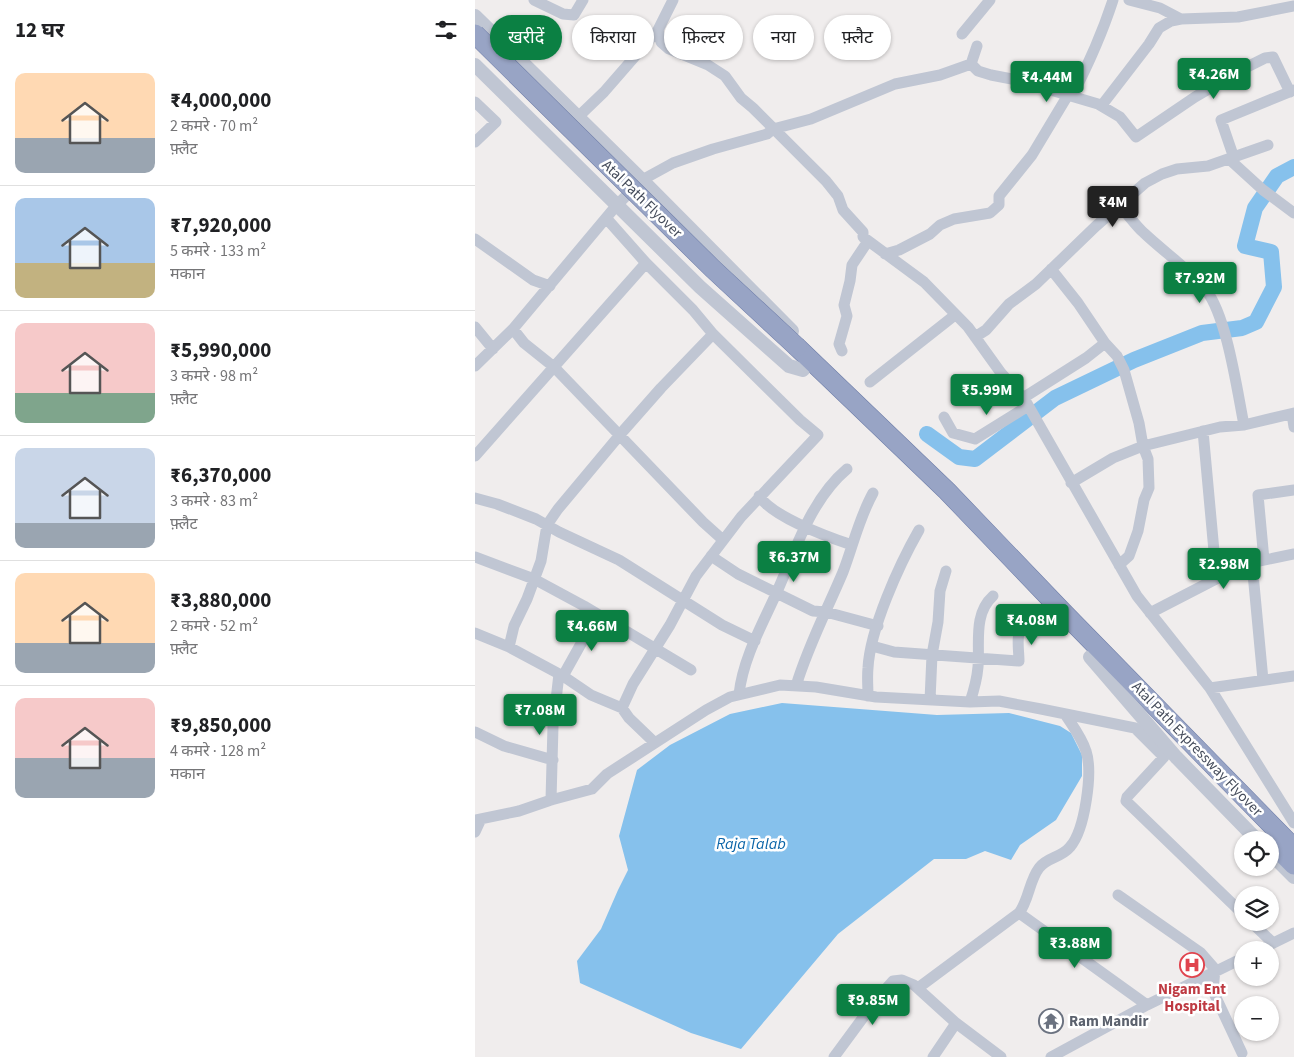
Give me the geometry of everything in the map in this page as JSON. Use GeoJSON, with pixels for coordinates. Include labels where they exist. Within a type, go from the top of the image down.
{"type":"FeatureCollection","features":[{"type":"Feature","properties":{"kind":"highway","name":"Atal Path Flyover"},"geometry":{"type":"LineString","coordinates":[[475,34],[807,366],[943,496]]}},
{"type":"Feature","properties":{"kind":"highway","name":"Atal Path Flyover"},"geometry":{"type":"LineString","coordinates":[[475,51],[704,278],[793,351]]}},
{"type":"Feature","properties":{"kind":"highway","name":"Atal Path Expressway Flyover"},"geometry":{"type":"LineString","coordinates":[[943,496],[1150,710],[1262,831]]}},
{"type":"Feature","properties":{"kind":"highway","name":"Atal Path Expressway Flyover"},"geometry":{"type":"LineString","coordinates":[[1150,710],[1294,848]]}},
{"type":"Feature","properties":{"kind":"highway","name":"Atal Path Expressway Flyover"},"geometry":{"type":"LineString","coordinates":[[1279,849],[1294,865]]}},
{"type":"Feature","properties":{"kind":"street"},"geometry":{"type":"LineString","coordinates":[[534,0],[563,14],[573,15],[583,0]]}},
{"type":"Feature","properties":{"kind":"street"},"geometry":{"type":"LineString","coordinates":[[578,117],[604,92],[658,30],[673,0]]}},
{"type":"Feature","properties":{"kind":"street"},"geometry":{"type":"LineString","coordinates":[[962,34],[990,0]]}},
{"type":"Feature","properties":{"kind":"street"},"geometry":{"type":"LineString","coordinates":[[885,254],[899,250],[930,234],[940,225],[953,219],[990,213],[995,210],[999,205],[999,196],[1032,155],[1070,96],[1094,52],[1105,27],[1113,0]]}},
{"type":"Feature","properties":{"kind":"street"},"geometry":{"type":"LineString","coordinates":[[1129,0],[1147,2],[1181,19]]}},
{"type":"Feature","properties":{"kind":"street"},"geometry":{"type":"LineString","coordinates":[[1102,105],[1159,28],[1171,21],[1238,17],[1294,6]]}},
{"type":"Feature","properties":{"kind":"street"},"geometry":{"type":"LineString","coordinates":[[475,16],[808,347],[807,366],[789,366],[700,287],[475,65]]}},
{"type":"Feature","properties":{"kind":"street"},"geometry":{"type":"LineString","coordinates":[[658,30],[661,42],[669,48],[708,65],[725,76],[741,98],[826,181],[837,196],[843,210],[863,232],[863,237],[924,282],[968,327],[1001,373],[1025,402],[1137,596],[1210,688],[1294,823]]}},
{"type":"Feature","properties":{"kind":"street"},"geometry":{"type":"LineString","coordinates":[[971,64],[977,46]]}},
{"type":"Feature","properties":{"kind":"street"},"geometry":{"type":"LineString","coordinates":[[971,64],[978,71],[1017,80],[1102,105],[1120,117],[1136,137],[1195,97],[1236,73],[1255,62],[1273,57],[1292,91],[1221,120],[1232,158],[1263,190],[1294,213]]}},
{"type":"Feature","properties":{"kind":"street"},"geometry":{"type":"LineString","coordinates":[[475,366],[513,329],[616,206],[642,180],[673,163],[713,149],[767,134],[773,128],[811,119],[895,84],[940,75],[971,64]]}},
{"type":"Feature","properties":{"kind":"street"},"geometry":{"type":"LineString","coordinates":[[475,102],[495,122],[475,142]]}},
{"type":"Feature","properties":{"kind":"street"},"geometry":{"type":"LineString","coordinates":[[975,337],[986,330],[1009,304],[1036,284],[1119,205],[1145,183],[1177,169],[1208,166],[1268,145]]}},
{"type":"Feature","properties":{"kind":"street"},"geometry":{"type":"LineString","coordinates":[[1119,205],[1144,234],[1155,241],[1206,290],[1213,301],[1221,320],[1244,425]]}},
{"type":"Feature","properties":{"kind":"street"},"geometry":{"type":"LineString","coordinates":[[607,219],[646,263],[693,310],[713,334],[800,420],[818,435],[759,496],[696,576],[633,684],[622,708]]}},
{"type":"Feature","properties":{"kind":"street"},"geometry":{"type":"LineString","coordinates":[[475,238],[533,280],[550,286]]}},
{"type":"Feature","properties":{"kind":"street"},"geometry":{"type":"LineString","coordinates":[[842,351],[839,344],[847,316],[844,305],[852,265],[868,241]]}},
{"type":"Feature","properties":{"kind":"street"},"geometry":{"type":"LineString","coordinates":[[475,456],[646,263]]}},
{"type":"Feature","properties":{"kind":"street"},"geometry":{"type":"LineString","coordinates":[[1051,269],[1105,343],[1117,356],[1139,423],[1143,446],[1148,459],[1149,488],[1144,500],[1138,531],[1129,556],[1119,565]]}},
{"type":"Feature","properties":{"kind":"street"},"geometry":{"type":"LineString","coordinates":[[870,382],[955,315]]}},
{"type":"Feature","properties":{"kind":"street"},"geometry":{"type":"LineString","coordinates":[[475,327],[493,349]]}},
{"type":"Feature","properties":{"kind":"street"},"geometry":{"type":"LineString","coordinates":[[513,329],[523,343],[555,367],[703,522],[723,540]]}},
{"type":"Feature","properties":{"kind":"street"},"geometry":{"type":"LineString","coordinates":[[509,647],[514,626],[527,599],[541,561],[547,525],[620,434],[713,334]]}},
{"type":"Feature","properties":{"kind":"street"},"geometry":{"type":"LineString","coordinates":[[945,416],[953,433],[975,439],[1105,343]]}},
{"type":"Feature","properties":{"kind":"street"},"geometry":{"type":"LineString","coordinates":[[1071,483],[1113,458],[1143,446],[1220,427],[1244,425],[1293,414],[1294,427]]}},
{"type":"Feature","properties":{"kind":"street"},"geometry":{"type":"LineString","coordinates":[[1203,431],[1215,562]]}},
{"type":"Feature","properties":{"kind":"street"},"geometry":{"type":"LineString","coordinates":[[739,694],[746,660],[806,527],[818,504],[840,474],[847,469]]}},
{"type":"Feature","properties":{"kind":"street"},"geometry":{"type":"LineString","coordinates":[[1264,560],[1258,495],[1294,490]]}},
{"type":"Feature","properties":{"kind":"street"},"geometry":{"type":"LineString","coordinates":[[796,686],[803,663],[853,545],[864,509],[873,493]]}},
{"type":"Feature","properties":{"kind":"street"},"geometry":{"type":"LineString","coordinates":[[759,496],[765,504],[806,527],[853,545]]}},
{"type":"Feature","properties":{"kind":"street"},"geometry":{"type":"LineString","coordinates":[[475,498],[536,519],[619,560],[721,625],[755,641]]}},
{"type":"Feature","properties":{"kind":"street"},"geometry":{"type":"LineString","coordinates":[[868,696],[868,667],[877,626],[909,549],[919,530]]}},
{"type":"Feature","properties":{"kind":"street"},"geometry":{"type":"LineString","coordinates":[[1150,613],[1245,564],[1294,554]]}},
{"type":"Feature","properties":{"kind":"street"},"geometry":{"type":"LineString","coordinates":[[711,556],[738,574],[813,611],[826,612],[877,626]]}},
{"type":"Feature","properties":{"kind":"street"},"geometry":{"type":"LineString","coordinates":[[475,557],[534,579],[691,670]]}},
{"type":"Feature","properties":{"kind":"street"},"geometry":{"type":"LineString","coordinates":[[1252,563],[1263,680]]}},
{"type":"Feature","properties":{"kind":"street"},"geometry":{"type":"LineString","coordinates":[[929,700],[940,591],[946,571]]}},
{"type":"Feature","properties":{"kind":"street"},"geometry":{"type":"LineString","coordinates":[[970,702],[975,688],[981,613],[987,601],[993,596]]}},
{"type":"Feature","properties":{"kind":"street"},"geometry":{"type":"LineString","coordinates":[[551,800],[553,726],[561,675],[597,615]]}},
{"type":"Feature","properties":{"kind":"street"},"geometry":{"type":"LineString","coordinates":[[872,646],[894,652],[1019,661],[1019,634],[1020,627],[1024,623]]}},
{"type":"Feature","properties":{"kind":"street"},"geometry":{"type":"LineString","coordinates":[[475,633],[509,647],[561,675],[591,695],[622,708],[629,718],[655,743]]}},
{"type":"Feature","properties":{"kind":"street"},"geometry":{"type":"LineString","coordinates":[[1095,653],[1175,718],[1294,836]]}},
{"type":"Feature","properties":{"kind":"street"},"geometry":{"type":"LineString","coordinates":[[1095,653],[1177,757],[1248,831]]}},
{"type":"Feature","properties":{"kind":"street"},"geometry":{"type":"LineString","coordinates":[[1210,688],[1294,676]]}},
{"type":"Feature","properties":{"kind":"street"},"geometry":{"type":"LineString","coordinates":[[475,832],[478,820],[519,811],[551,800],[592,790],[607,774],[632,760],[706,710],[739,694],[780,684],[868,696],[999,702],[1135,728],[1164,757],[1125,801],[1234,905]]}},
{"type":"Feature","properties":{"kind":"street"},"geometry":{"type":"LineString","coordinates":[[918,988],[1019,913],[1026,902],[1038,869],[1046,860],[1065,853],[1072,845],[1083,818],[1089,773],[1086,751],[1075,728],[1065,714]]}},
{"type":"Feature","properties":{"kind":"street"},"geometry":{"type":"LineString","coordinates":[[475,732],[504,746],[553,760]]}},
{"type":"Feature","properties":{"kind":"street"},"geometry":{"type":"LineString","coordinates":[[1279,862],[1294,878]]}},
{"type":"Feature","properties":{"kind":"street"},"geometry":{"type":"LineString","coordinates":[[1118,895],[1201,953],[1215,969],[1213,991],[1243,1053]]}},
{"type":"Feature","properties":{"kind":"street"},"geometry":{"type":"LineString","coordinates":[[1019,913],[1147,1005]]}},
{"type":"Feature","properties":{"kind":"street"},"geometry":{"type":"LineString","coordinates":[[1260,931],[1271,941]]}},
{"type":"Feature","properties":{"kind":"street"},"geometry":{"type":"LineString","coordinates":[[1279,941],[1292,937]]}},
{"type":"Feature","properties":{"kind":"street"},"geometry":{"type":"LineString","coordinates":[[1051,1057],[1147,1005],[1234,962]]}},
{"type":"Feature","properties":{"kind":"street"},"geometry":{"type":"LineString","coordinates":[[834,1057],[893,980],[903,980],[915,985],[956,1023],[1001,1057]]}},
{"type":"Feature","properties":{"kind":"street"},"geometry":{"type":"LineString","coordinates":[[933,1057],[956,1023]]}},
{"type":"Feature","properties":{"kind":"water","name":"Raja Talab"},"geometry":{"type":"Polygon","coordinates":[[[782,703],[937,715],[1009,713],[1060,726],[1071,733],[1082,755],[1082,776],[1056,820],[1020,845],[1011,860],[985,851],[966,859],[934,859],[838,934],[741,1049],[691,1033],[580,983],[577,961],[601,929],[628,870],[619,836],[637,770],[670,745],[730,714],[782,703]]]}},
{"type":"Feature","properties":{"kind":"waterway"},"geometry":{"type":"LineString","coordinates":[[927,434],[959,457],[975,459],[1055,398],[1134,360],[1202,333],[1242,328],[1256,322],[1274,287],[1271,252],[1245,246],[1255,208],[1277,176],[1294,167]]}},
{"type":"Feature","properties":{"kind":"place","name":"Nigam Ent Hospital"},"geometry":{"type":"Point","coordinates":[1192,965]}},
{"type":"Feature","properties":{"kind":"place","name":"Ram Mandir"},"geometry":{"type":"Point","coordinates":[1051,1021]}}]}
